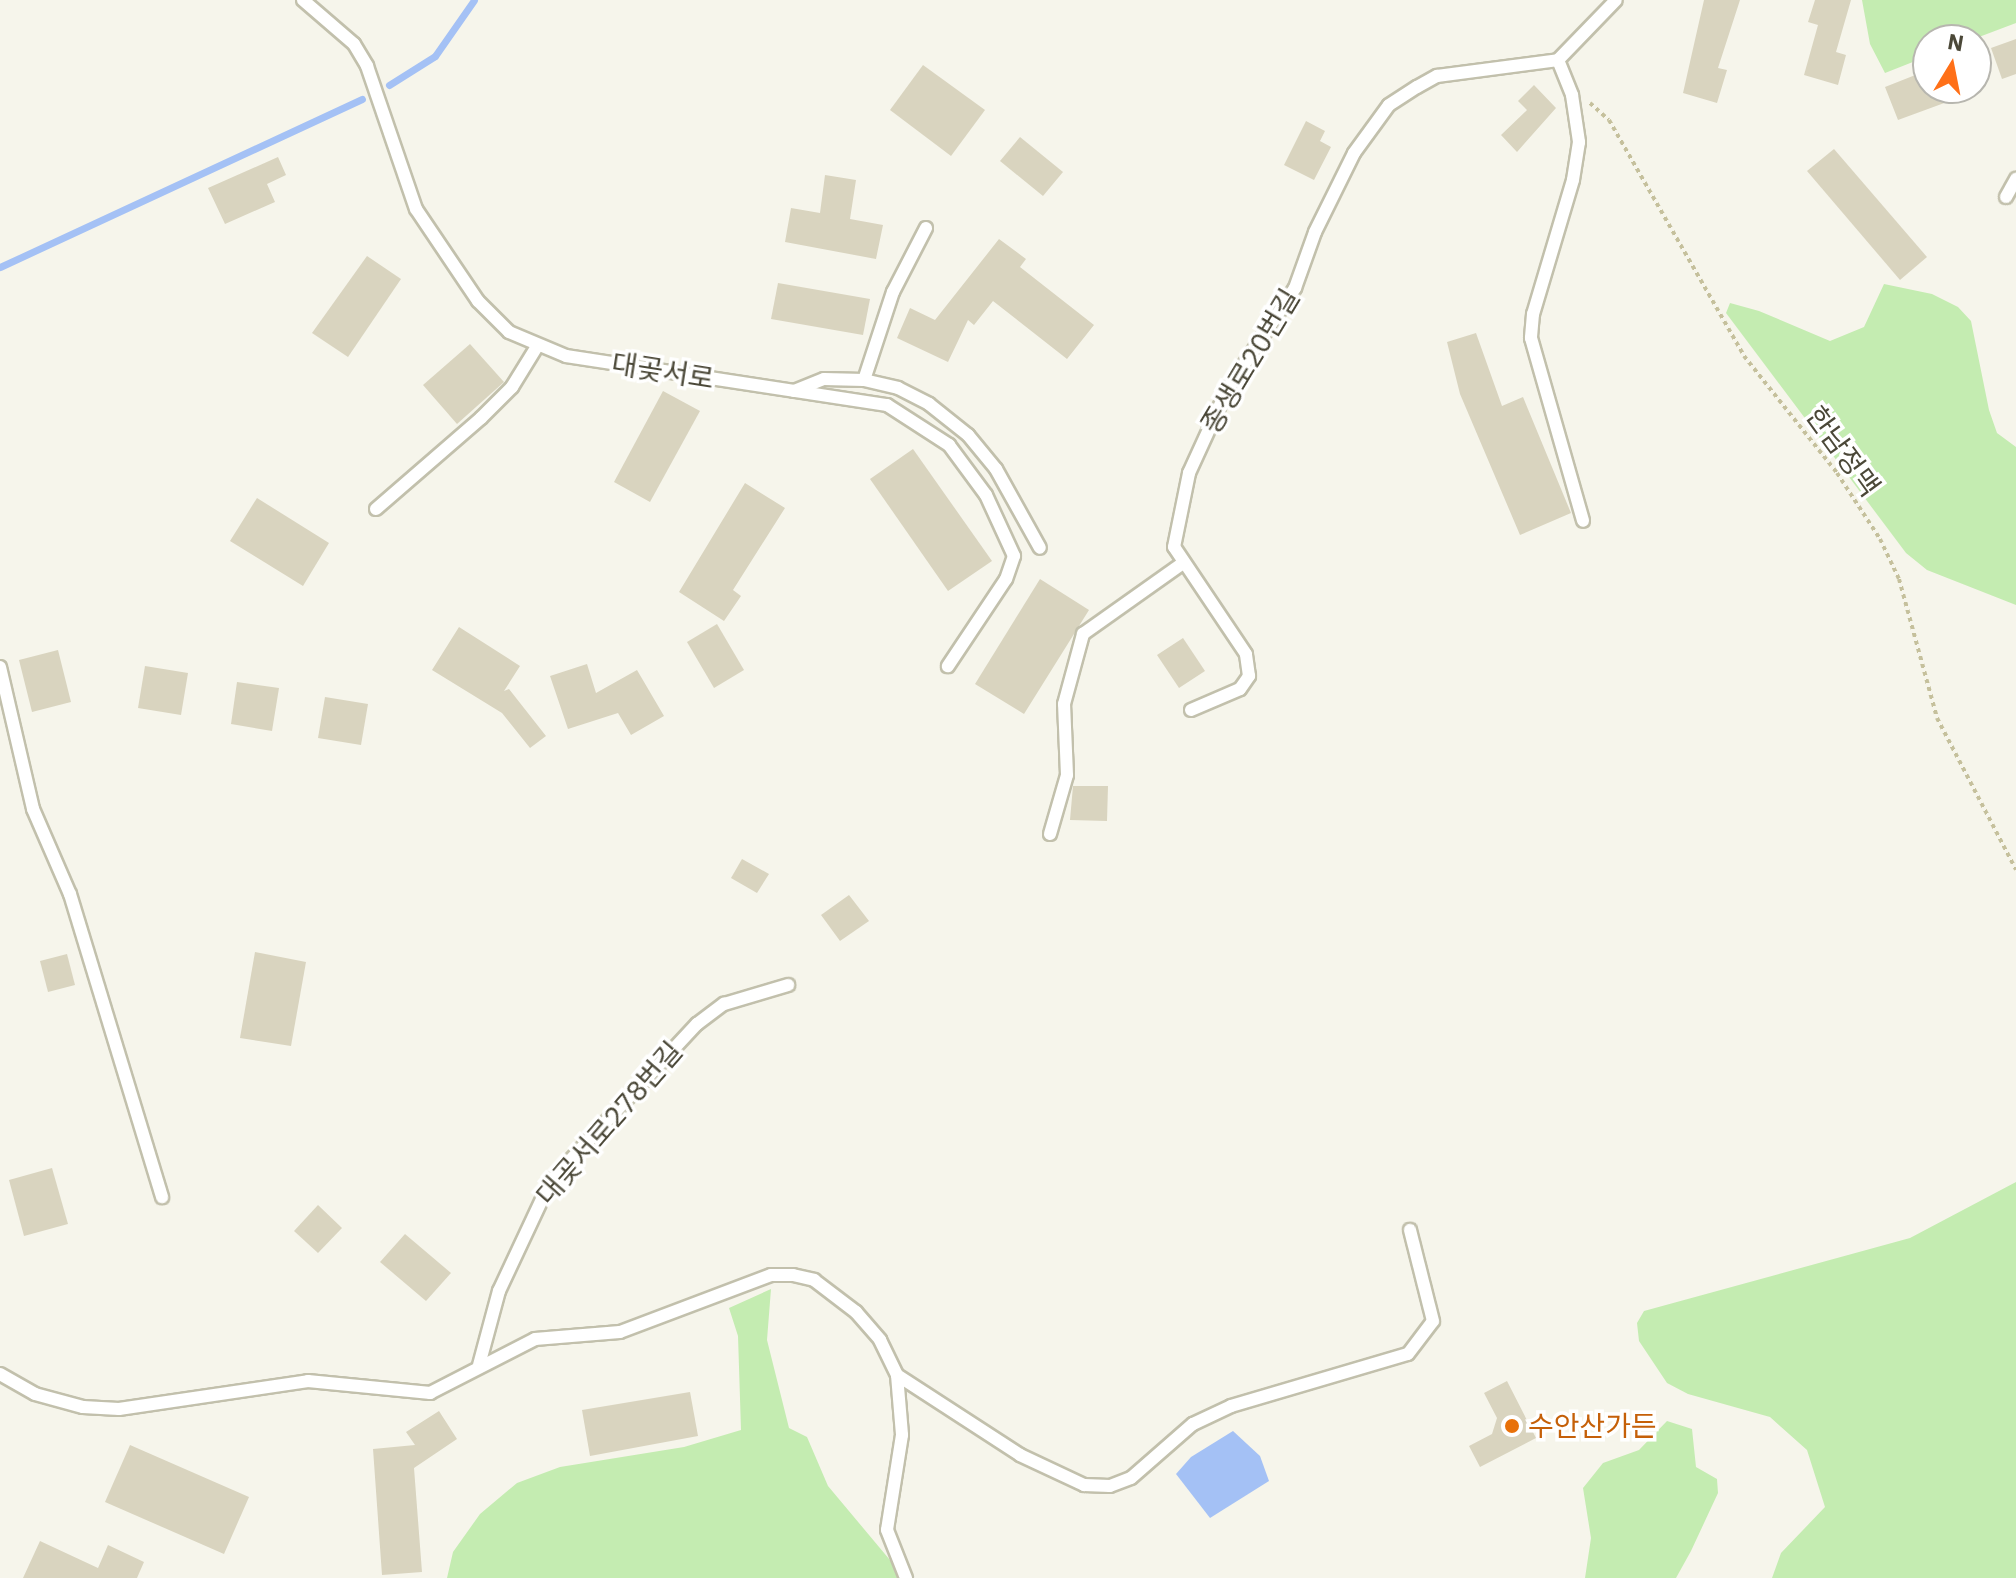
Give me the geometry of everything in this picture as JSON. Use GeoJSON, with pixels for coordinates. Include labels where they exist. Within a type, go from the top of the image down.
{"type":"FeatureCollection","features":[{"type":"Feature","properties":{"kind":"lane","name":"대곶서로"},"geometry":{"type":"LineString","coordinates":[[303,0],[354,44],[367,66],[407,186],[438,248],[478,301],[509,332],[536,348],[791,392],[887,405],[907,415],[949,445],[986,495],[1014,556],[1006,579],[948,666]]}},
{"type":"Feature","properties":{"kind":"lane"},"geometry":{"type":"LineString","coordinates":[[1583,521],[1531,338],[1533,314],[1573,180],[1579,142],[1572,95],[1558,60],[1616,0]]}},
{"type":"Feature","properties":{"kind":"lane","name":"종생로20번길"},"geometry":{"type":"LineString","coordinates":[[1191,710],[1240,689],[1249,676],[1246,654],[1174,547],[1175,526],[1209,423],[1295,288],[1315,232],[1370,129],[1389,105],[1437,76],[1558,60]]}},
{"type":"Feature","properties":{"kind":"lane"},"geometry":{"type":"LineString","coordinates":[[2006,197],[2016,179]]}},
{"type":"Feature","properties":{"kind":"lane"},"geometry":{"type":"LineString","coordinates":[[864,380],[893,292],[926,228]]}},
{"type":"Feature","properties":{"kind":"lane"},"geometry":{"type":"LineString","coordinates":[[376,509],[512,387],[536,348]]}},
{"type":"Feature","properties":{"kind":"lane"},"geometry":{"type":"LineString","coordinates":[[791,392],[824,379],[864,380],[919,399],[968,435],[996,469],[1040,548]]}},
{"type":"Feature","properties":{"kind":"lane"},"geometry":{"type":"LineString","coordinates":[[1050,834],[1067,775],[1064,704],[1083,634],[1183,563]]}},
{"type":"Feature","properties":{"kind":"lane"},"geometry":{"type":"LineString","coordinates":[[0,667],[33,809],[75,908],[162,1197]]}},
{"type":"Feature","properties":{"kind":"lane","name":"대곶서로278번길"},"geometry":{"type":"LineString","coordinates":[[479,1365],[499,1291],[550,1182],[697,1024],[724,1004],[788,985]]}},
{"type":"Feature","properties":{"kind":"lane"},"geometry":{"type":"LineString","coordinates":[[897,1375],[1020,1455],[1084,1485],[1110,1486],[1131,1478],[1193,1424],[1231,1406],[1408,1354],[1433,1321],[1410,1230]]}},
{"type":"Feature","properties":{"kind":"lane"},"geometry":{"type":"LineString","coordinates":[[0,1374],[58,1401],[119,1409],[308,1381],[430,1393],[479,1365],[535,1339],[620,1332],[771,1275],[793,1275],[814,1280],[856,1312],[880,1340],[897,1375],[902,1435],[887,1530],[906,1578]]}},
{"type":"Feature","properties":{"kind":"path","name":"한남정맥"},"geometry":{"type":"LineString","coordinates":[[1572,95],[1609,120],[1719,319],[1837,473],[1880,539],[1899,579],[1941,727],[2016,870]]}},
{"type":"Feature","properties":{"kind":"green space"},"geometry":{"type":"Polygon","coordinates":[[[1862,0],[2016,0],[2016,23],[1992,32],[1992,24],[1912,24],[1912,62],[1885,73],[1870,44],[1862,0]]]}},
{"type":"Feature","properties":{"kind":"green space"},"geometry":{"type":"Polygon","coordinates":[[[1884,284],[1932,294],[1958,307],[1971,321],[1989,410],[1997,433],[2016,447],[2016,605],[1927,570],[1906,553],[1726,313],[1730,303],[1759,311],[1830,341],[1864,327],[1884,284]]]}},
{"type":"Feature","properties":{"kind":"green space"},"geometry":{"type":"Polygon","coordinates":[[[2016,1182],[2016,1578],[1772,1578],[1781,1553],[1825,1507],[1807,1450],[1770,1417],[1688,1394],[1667,1383],[1639,1341],[1637,1323],[1644,1311],[1910,1238],[2016,1182]]]}},
{"type":"Feature","properties":{"kind":"green space"},"geometry":{"type":"Polygon","coordinates":[[[771,1289],[767,1340],[789,1428],[807,1437],[828,1486],[905,1578],[447,1578],[453,1552],[480,1514],[517,1483],[560,1467],[684,1447],[741,1430],[738,1336],[729,1308],[771,1289]]]}},
{"type":"Feature","properties":{"kind":"green space"},"geometry":{"type":"Polygon","coordinates":[[[1667,1421],[1692,1429],[1696,1467],[1717,1479],[1718,1493],[1691,1551],[1676,1578],[1585,1578],[1591,1538],[1583,1488],[1603,1463],[1639,1450],[1667,1421]]]}},
{"type":"Feature","properties":{"kind":"water"},"geometry":{"type":"Polygon","coordinates":[[[1233,1431],[1260,1456],[1269,1481],[1210,1518],[1176,1474],[1191,1457],[1233,1431]]]}},
{"type":"Feature","properties":{"kind":"building"},"geometry":{"type":"Polygon","coordinates":[[[1704,0],[1740,0],[1718,68],[1727,70],[1717,103],[1683,93],[1704,0]]]}},
{"type":"Feature","properties":{"kind":"building"},"geometry":{"type":"Polygon","coordinates":[[[1815,0],[1851,0],[1836,52],[1846,55],[1838,85],[1804,75],[1818,25],[1808,22],[1815,0]]]}},
{"type":"Feature","properties":{"kind":"building"},"geometry":{"type":"Polygon","coordinates":[[[2016,39],[2016,74],[2002,79],[1992,48],[2016,39]]]}},
{"type":"Feature","properties":{"kind":"building"},"geometry":{"type":"Polygon","coordinates":[[[923,65],[985,110],[951,156],[890,110],[923,65]]]}},
{"type":"Feature","properties":{"kind":"building"},"geometry":{"type":"Polygon","coordinates":[[[1912,76],[1912,104],[1942,104],[1898,120],[1885,87],[1912,76]]]}},
{"type":"Feature","properties":{"kind":"building"},"geometry":{"type":"Polygon","coordinates":[[[1534,85],[1556,108],[1517,152],[1501,135],[1527,110],[1518,101],[1534,85]]]}},
{"type":"Feature","properties":{"kind":"building"},"geometry":{"type":"Polygon","coordinates":[[[1306,121],[1325,131],[1320,141],[1331,147],[1314,180],[1284,165],[1306,121]]]}},
{"type":"Feature","properties":{"kind":"building"},"geometry":{"type":"Polygon","coordinates":[[[1020,137],[1063,172],[1043,196],[1000,161],[1020,137]]]}},
{"type":"Feature","properties":{"kind":"building"},"geometry":{"type":"Polygon","coordinates":[[[1834,149],[1927,257],[1900,280],[1807,171],[1834,149]]]}},
{"type":"Feature","properties":{"kind":"building"},"geometry":{"type":"Polygon","coordinates":[[[278,157],[286,175],[267,184],[275,202],[225,224],[208,188],[278,157]]]}},
{"type":"Feature","properties":{"kind":"building"},"geometry":{"type":"Polygon","coordinates":[[[825,175],[856,180],[850,219],[883,225],[876,259],[785,242],[791,208],[820,213],[825,175]]]}},
{"type":"Feature","properties":{"kind":"building"},"geometry":{"type":"Polygon","coordinates":[[[999,239],[1026,259],[1020,267],[1094,325],[1067,359],[993,301],[974,325],[968,320],[948,362],[897,338],[910,308],[935,320],[999,239]]]}},
{"type":"Feature","properties":{"kind":"building"},"geometry":{"type":"Polygon","coordinates":[[[367,256],[401,279],[348,357],[312,333],[367,256]]]}},
{"type":"Feature","properties":{"kind":"building"},"geometry":{"type":"Polygon","coordinates":[[[778,283],[870,299],[863,335],[771,319],[778,283]]]}},
{"type":"Feature","properties":{"kind":"building"},"geometry":{"type":"Polygon","coordinates":[[[1476,333],[1502,406],[1523,397],[1571,513],[1520,535],[1460,394],[1447,342],[1476,333]]]}},
{"type":"Feature","properties":{"kind":"building"},"geometry":{"type":"Polygon","coordinates":[[[470,344],[504,382],[457,424],[423,385],[470,344]]]}},
{"type":"Feature","properties":{"kind":"building"},"geometry":{"type":"Polygon","coordinates":[[[663,391],[700,411],[650,502],[614,482],[663,391]]]}},
{"type":"Feature","properties":{"kind":"building"},"geometry":{"type":"Polygon","coordinates":[[[913,449],[992,561],[948,591],[870,479],[913,449]]]}},
{"type":"Feature","properties":{"kind":"building"},"geometry":{"type":"Polygon","coordinates":[[[745,483],[785,508],[733,590],[741,596],[724,621],[679,592],[745,483]]]}},
{"type":"Feature","properties":{"kind":"building"},"geometry":{"type":"Polygon","coordinates":[[[257,498],[329,543],[303,586],[230,541],[257,498]]]}},
{"type":"Feature","properties":{"kind":"building"},"geometry":{"type":"Polygon","coordinates":[[[1040,579],[1089,610],[1024,714],[975,684],[1040,579]]]}},
{"type":"Feature","properties":{"kind":"building"},"geometry":{"type":"Polygon","coordinates":[[[717,624],[744,670],[714,688],[687,642],[717,624]]]}},
{"type":"Feature","properties":{"kind":"building"},"geometry":{"type":"Polygon","coordinates":[[[459,627],[520,666],[504,691],[509,689],[546,736],[530,748],[502,713],[432,670],[459,627]]]}},
{"type":"Feature","properties":{"kind":"building"},"geometry":{"type":"Polygon","coordinates":[[[1183,638],[1205,671],[1179,688],[1157,655],[1183,638]]]}},
{"type":"Feature","properties":{"kind":"building"},"geometry":{"type":"Polygon","coordinates":[[[58,650],[71,702],[32,712],[19,660],[58,650]]]}},
{"type":"Feature","properties":{"kind":"building"},"geometry":{"type":"Polygon","coordinates":[[[587,664],[596,693],[637,670],[664,716],[631,735],[618,713],[568,729],[550,676],[587,664]]]}},
{"type":"Feature","properties":{"kind":"building"},"geometry":{"type":"Polygon","coordinates":[[[145,666],[188,673],[181,715],[138,708],[145,666]]]}},
{"type":"Feature","properties":{"kind":"building"},"geometry":{"type":"Polygon","coordinates":[[[237,682],[279,688],[272,731],[231,724],[237,682]]]}},
{"type":"Feature","properties":{"kind":"building"},"geometry":{"type":"Polygon","coordinates":[[[325,697],[368,704],[361,745],[318,738],[325,697]]]}},
{"type":"Feature","properties":{"kind":"building"},"geometry":{"type":"Polygon","coordinates":[[[1073,786],[1108,786],[1107,821],[1070,820],[1073,786]]]}},
{"type":"Feature","properties":{"kind":"building"},"geometry":{"type":"Polygon","coordinates":[[[742,859],[769,874],[757,893],[731,878],[742,859]]]}},
{"type":"Feature","properties":{"kind":"building"},"geometry":{"type":"Polygon","coordinates":[[[849,895],[869,921],[840,941],[821,915],[849,895]]]}},
{"type":"Feature","properties":{"kind":"building"},"geometry":{"type":"Polygon","coordinates":[[[255,952],[306,962],[291,1046],[240,1038],[255,952]]]}},
{"type":"Feature","properties":{"kind":"building"},"geometry":{"type":"Polygon","coordinates":[[[67,954],[75,985],[48,992],[40,961],[67,954]]]}},
{"type":"Feature","properties":{"kind":"building"},"geometry":{"type":"Polygon","coordinates":[[[52,1168],[68,1224],[24,1236],[9,1180],[52,1168]]]}},
{"type":"Feature","properties":{"kind":"building"},"geometry":{"type":"Polygon","coordinates":[[[318,1205],[342,1228],[318,1253],[294,1231],[318,1205]]]}},
{"type":"Feature","properties":{"kind":"building"},"geometry":{"type":"Polygon","coordinates":[[[405,1234],[451,1273],[426,1301],[380,1262],[405,1234]]]}},
{"type":"Feature","properties":{"kind":"building","name":"수안산가든"},"geometry":{"type":"Polygon","coordinates":[[[1507,1381],[1536,1438],[1480,1467],[1469,1446],[1492,1434],[1497,1418],[1484,1393],[1507,1381]]]}},
{"type":"Feature","properties":{"kind":"building"},"geometry":{"type":"Polygon","coordinates":[[[690,1392],[698,1436],[590,1456],[582,1410],[690,1392]]]}},
{"type":"Feature","properties":{"kind":"building"},"geometry":{"type":"Polygon","coordinates":[[[439,1411],[457,1439],[414,1468],[422,1572],[382,1575],[373,1449],[415,1445],[406,1432],[439,1411]]]}},
{"type":"Feature","properties":{"kind":"building"},"geometry":{"type":"Polygon","coordinates":[[[130,1445],[249,1497],[224,1554],[105,1502],[130,1445]]]}},
{"type":"Feature","properties":{"kind":"building"},"geometry":{"type":"Polygon","coordinates":[[[40,1541],[98,1568],[108,1545],[144,1562],[137,1578],[23,1578],[40,1541]]]}},
{"type":"Feature","properties":{"kind":"waterway"},"geometry":{"type":"LineString","coordinates":[[389,85],[435,56],[474,0]]}},
{"type":"Feature","properties":{"kind":"waterway"},"geometry":{"type":"LineString","coordinates":[[0,267],[362,99]]}},
{"type":"Feature","properties":{"kind":"place","name":"수안산가든"},"geometry":{"type":"Point","coordinates":[1512,1426]}}]}
